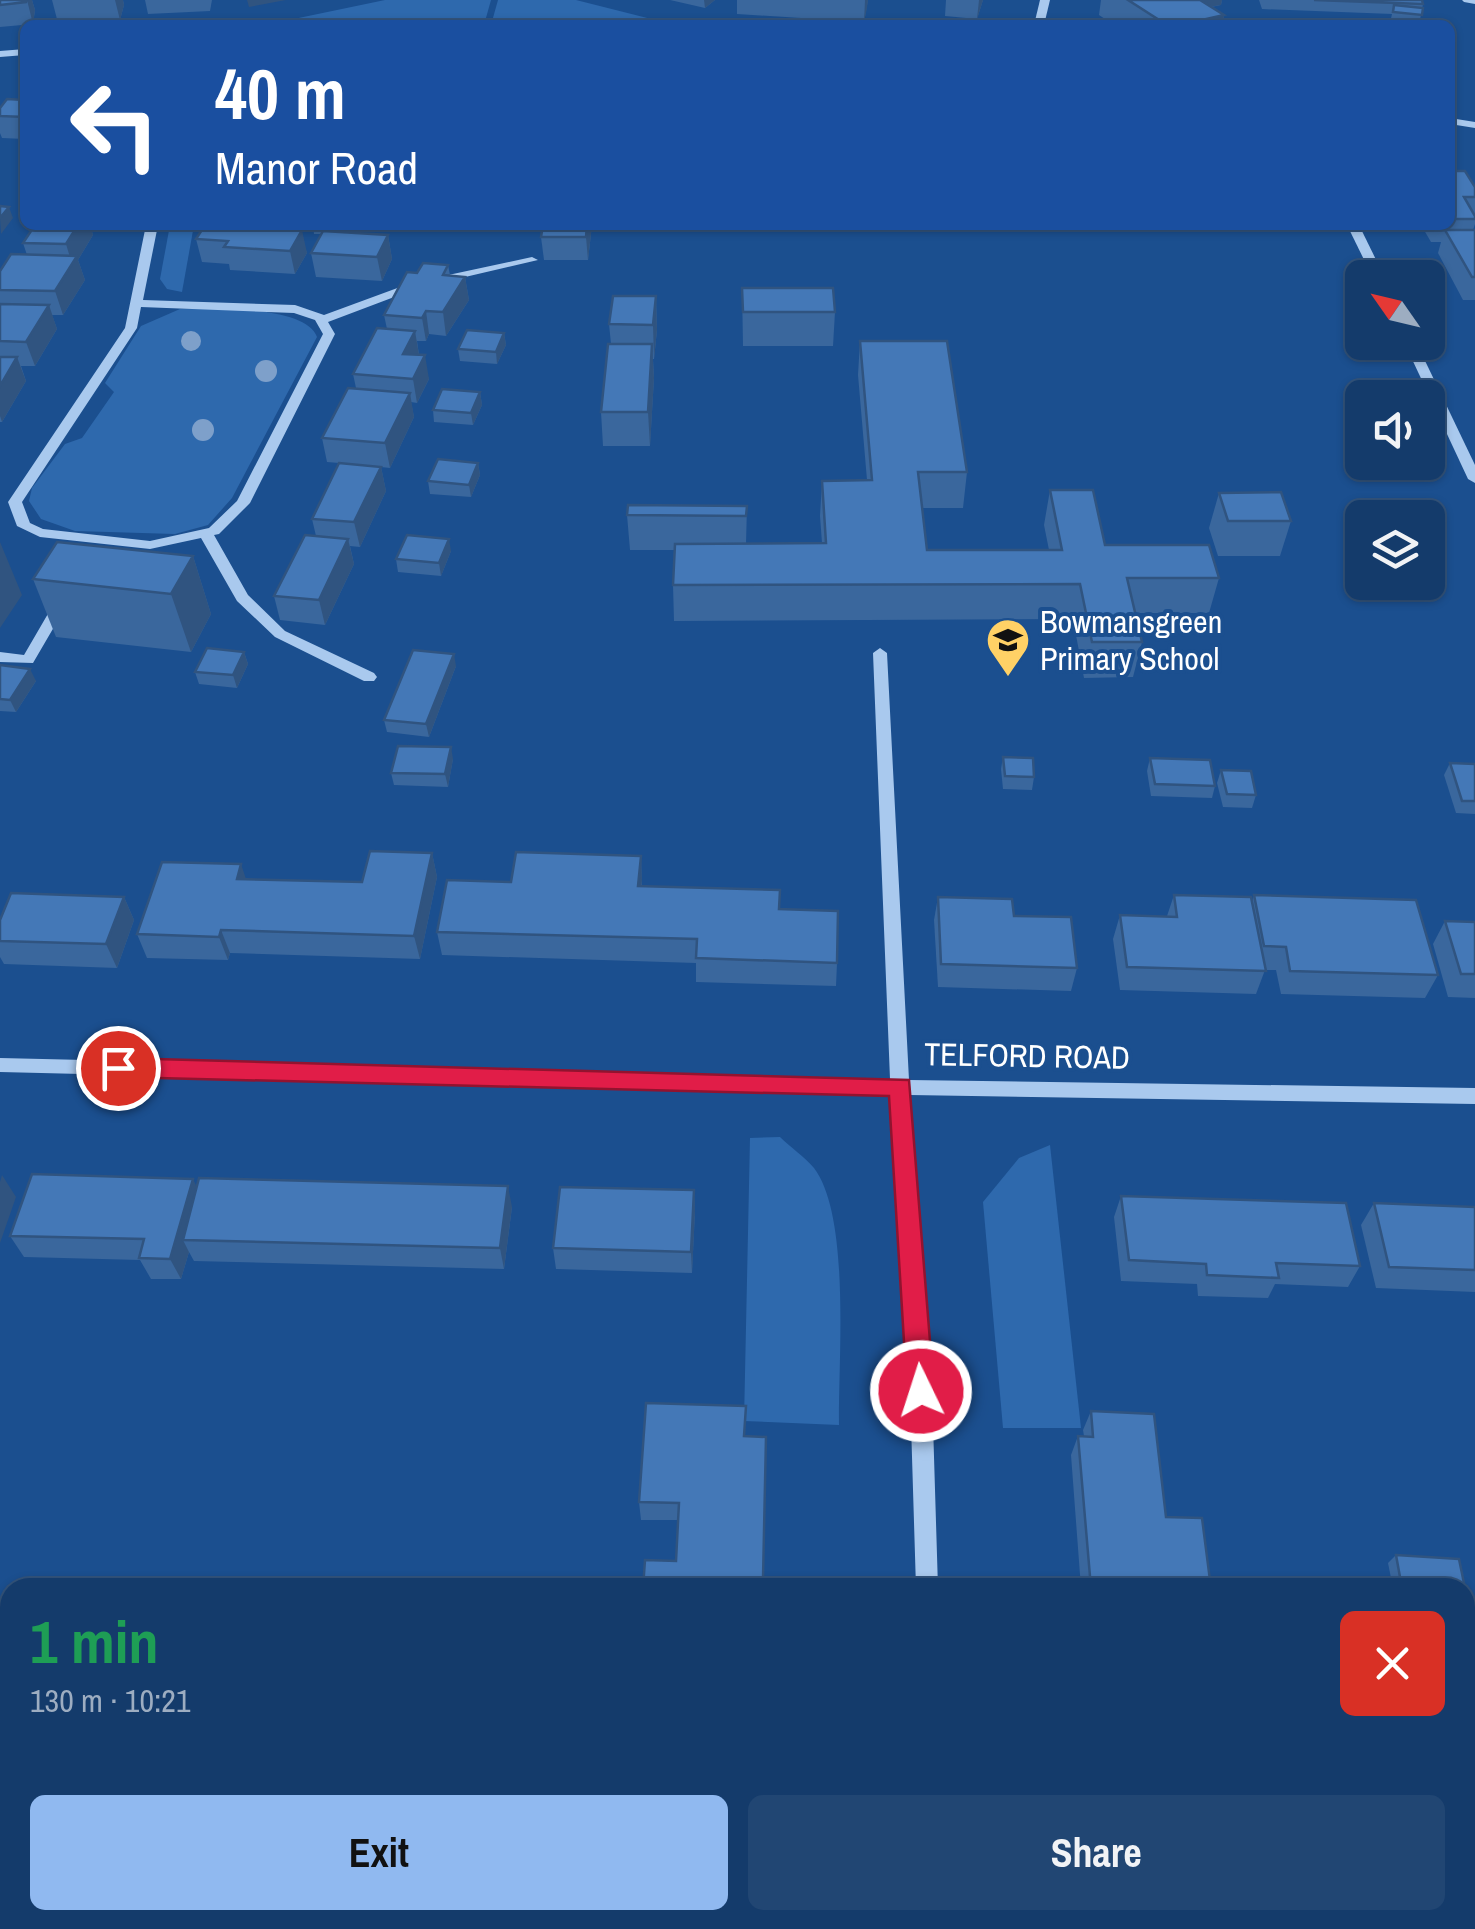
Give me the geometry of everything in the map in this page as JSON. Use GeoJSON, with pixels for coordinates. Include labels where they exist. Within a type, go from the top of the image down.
{"type":"FeatureCollection","features":[{"type":"Feature","properties":{"kind":"street"},"geometry":{"type":"LineString","coordinates":[[1466,0],[1475,1]]}},
{"type":"Feature","properties":{"kind":"street"},"geometry":{"type":"LineString","coordinates":[[139,303],[295,309],[328,325],[326,345],[249,492],[227,521],[206,534],[150,545],[40,533],[17,516],[16,502],[130,328],[139,303],[151,230]]}},
{"type":"Feature","properties":{"kind":"street"},"geometry":{"type":"LineString","coordinates":[[1355,230],[1370,260]]}},
{"type":"Feature","properties":{"kind":"street"},"geometry":{"type":"LineString","coordinates":[[323,320],[416,285],[532,260]]}},
{"type":"Feature","properties":{"kind":"street"},"geometry":{"type":"LineString","coordinates":[[1419,360],[1475,478]]}},
{"type":"Feature","properties":{"kind":"street"},"geometry":{"type":"LineString","coordinates":[[0,522],[17,516]]}},
{"type":"Feature","properties":{"kind":"street"},"geometry":{"type":"LineString","coordinates":[[206,534],[242,598],[280,634],[369,678]]}},
{"type":"Feature","properties":{"kind":"street"},"geometry":{"type":"LineString","coordinates":[[86,558],[96,540]]}},
{"type":"Feature","properties":{"kind":"street"},"geometry":{"type":"LineString","coordinates":[[0,657],[28,660],[67,592]]}},
{"type":"Feature","properties":{"kind":"street"},"geometry":{"type":"LineString","coordinates":[[0,1065],[900,1087],[880,653]]}},
{"type":"Feature","properties":{"kind":"street","name":"TELFORD ROAD"},"geometry":{"type":"LineString","coordinates":[[927,1578],[921,1391],[900,1087],[1475,1096]]}},
{"type":"Feature","properties":{"kind":"shaded area"},"geometry":{"type":"Polygon","coordinates":[[[385,0],[491,0],[485,20],[289,20],[385,0]]]}},
{"type":"Feature","properties":{"kind":"shaded area"},"geometry":{"type":"Polygon","coordinates":[[[498,0],[576,0],[655,20],[492,20],[498,0]]]}},
{"type":"Feature","properties":{"kind":"shaded area"},"geometry":{"type":"Polygon","coordinates":[[[169,230],[193,230],[182,292],[167,289],[160,279],[169,230]]]}},
{"type":"Feature","properties":{"kind":"shaded area"},"geometry":{"type":"Polygon","coordinates":[[[180,309],[277,314],[309,327],[317,337],[232,498],[208,525],[175,534],[75,531],[41,519],[29,501],[32,488],[65,444],[82,438],[114,392],[105,383],[141,326],[180,309]]]}},
{"type":"Feature","properties":{"kind":"shaded area"},"geometry":{"type":"Polygon","coordinates":[[[780,1137],[814,1168],[826,1191],[833,1220],[840,1291],[839,1425],[744,1421],[750,1138],[780,1137]]]}},
{"type":"Feature","properties":{"kind":"shaded area"},"geometry":{"type":"Polygon","coordinates":[[[1050,1145],[1081,1428],[1003,1428],[983,1202],[1019,1158],[1050,1145]]]}},
{"type":"Feature","properties":{"kind":"building"},"geometry":{"type":"Polygon","coordinates":[[[0,0],[27,0],[0,5],[0,0]]]}},
{"type":"Feature","properties":{"kind":"building"},"geometry":{"type":"Polygon","coordinates":[[[1128,0],[1200,0],[1224,15],[1202,20],[1159,20],[1128,0]]]}},
{"type":"Feature","properties":{"kind":"building"},"geometry":{"type":"Polygon","coordinates":[[[1314,0],[1422,0],[1423,4],[1314,0]]]}},
{"type":"Feature","properties":{"kind":"building"},"geometry":{"type":"Polygon","coordinates":[[[1394,5],[1423,8],[1422,15],[1393,12],[1394,5]]]}},
{"type":"Feature","properties":{"kind":"building"},"geometry":{"type":"Polygon","coordinates":[[[7,99],[20,100],[20,117],[0,116],[0,108],[7,99]]]}},
{"type":"Feature","properties":{"kind":"building"},"geometry":{"type":"Polygon","coordinates":[[[1455,171],[1465,171],[1475,187],[1475,197],[1464,197],[1475,219],[1455,219],[1455,171]]]}},
{"type":"Feature","properties":{"kind":"building"},"geometry":{"type":"Polygon","coordinates":[[[32,230],[75,230],[66,244],[23,243],[32,230]]]}},
{"type":"Feature","properties":{"kind":"building"},"geometry":{"type":"Polygon","coordinates":[[[202,230],[302,230],[290,251],[224,247],[228,241],[196,239],[202,230]]]}},
{"type":"Feature","properties":{"kind":"building"},"geometry":{"type":"Polygon","coordinates":[[[542,230],[587,230],[586,237],[541,237],[542,230]]]}},
{"type":"Feature","properties":{"kind":"building"},"geometry":{"type":"Polygon","coordinates":[[[1445,230],[1475,230],[1475,277],[1472,277],[1445,230]]]}},
{"type":"Feature","properties":{"kind":"building"},"geometry":{"type":"Polygon","coordinates":[[[323,231],[388,235],[377,257],[311,253],[323,231]]]}},
{"type":"Feature","properties":{"kind":"building"},"geometry":{"type":"Polygon","coordinates":[[[11,254],[77,256],[55,291],[0,290],[0,271],[11,254]]]}},
{"type":"Feature","properties":{"kind":"building"},"geometry":{"type":"Polygon","coordinates":[[[423,263],[448,265],[443,275],[465,277],[443,312],[426,311],[422,318],[384,315],[407,272],[417,273],[423,263]]]}},
{"type":"Feature","properties":{"kind":"building"},"geometry":{"type":"Polygon","coordinates":[[[742,288],[833,288],[835,312],[743,312],[742,288]]]}},
{"type":"Feature","properties":{"kind":"building"},"geometry":{"type":"Polygon","coordinates":[[[613,296],[656,296],[653,325],[609,324],[613,296]]]}},
{"type":"Feature","properties":{"kind":"building"},"geometry":{"type":"Polygon","coordinates":[[[0,304],[49,305],[26,342],[0,341],[0,304]]]}},
{"type":"Feature","properties":{"kind":"building"},"geometry":{"type":"Polygon","coordinates":[[[377,328],[415,331],[403,354],[425,355],[413,379],[353,374],[377,328]]]}},
{"type":"Feature","properties":{"kind":"building"},"geometry":{"type":"Polygon","coordinates":[[[467,330],[504,333],[496,352],[458,349],[467,330]]]}},
{"type":"Feature","properties":{"kind":"building"},"geometry":{"type":"Polygon","coordinates":[[[860,341],[947,341],[967,472],[918,472],[927,550],[1062,550],[1050,490],[1093,490],[1105,545],[1209,545],[1219,578],[1127,578],[1142,642],[1092,642],[1080,584],[673,585],[675,544],[826,543],[822,481],[872,480],[860,341]]]}},
{"type":"Feature","properties":{"kind":"building"},"geometry":{"type":"Polygon","coordinates":[[[608,344],[652,344],[648,412],[601,412],[608,344]]]}},
{"type":"Feature","properties":{"kind":"building"},"geometry":{"type":"Polygon","coordinates":[[[0,357],[17,357],[0,386],[0,357]]]}},
{"type":"Feature","properties":{"kind":"building"},"geometry":{"type":"Polygon","coordinates":[[[348,388],[410,393],[385,443],[322,438],[348,388]]]}},
{"type":"Feature","properties":{"kind":"building"},"geometry":{"type":"Polygon","coordinates":[[[442,389],[480,392],[471,413],[433,410],[442,389]]]}},
{"type":"Feature","properties":{"kind":"building"},"geometry":{"type":"Polygon","coordinates":[[[438,459],[478,463],[469,485],[428,481],[438,459]]]}},
{"type":"Feature","properties":{"kind":"building"},"geometry":{"type":"Polygon","coordinates":[[[339,463],[381,467],[354,522],[312,519],[339,463]]]}},
{"type":"Feature","properties":{"kind":"building"},"geometry":{"type":"Polygon","coordinates":[[[1281,492],[1291,521],[1228,521],[1219,493],[1281,492]]]}},
{"type":"Feature","properties":{"kind":"building"},"geometry":{"type":"Polygon","coordinates":[[[628,505],[747,506],[746,516],[627,515],[628,505]]]}},
{"type":"Feature","properties":{"kind":"building"},"geometry":{"type":"Polygon","coordinates":[[[305,535],[348,539],[319,600],[274,596],[305,535]]]}},
{"type":"Feature","properties":{"kind":"building"},"geometry":{"type":"Polygon","coordinates":[[[407,535],[449,539],[439,563],[396,559],[407,535]]]}},
{"type":"Feature","properties":{"kind":"building"},"geometry":{"type":"Polygon","coordinates":[[[57,542],[193,556],[171,594],[33,579],[57,542]]]}},
{"type":"Feature","properties":{"kind":"building"},"geometry":{"type":"Polygon","coordinates":[[[207,648],[244,652],[233,675],[195,672],[207,648]]]}},
{"type":"Feature","properties":{"kind":"building"},"geometry":{"type":"Polygon","coordinates":[[[413,650],[454,654],[426,724],[384,720],[413,650]]]}},
{"type":"Feature","properties":{"kind":"building"},"geometry":{"type":"Polygon","coordinates":[[[0,665],[30,669],[10,700],[0,699],[0,665]]]}},
{"type":"Feature","properties":{"kind":"building"},"geometry":{"type":"Polygon","coordinates":[[[398,746],[451,747],[445,774],[391,773],[398,746]]]}},
{"type":"Feature","properties":{"kind":"building"},"geometry":{"type":"Polygon","coordinates":[[[1003,757],[1033,758],[1034,777],[1005,776],[1003,757]]]}},
{"type":"Feature","properties":{"kind":"building"},"geometry":{"type":"Polygon","coordinates":[[[1150,758],[1210,760],[1215,786],[1155,784],[1150,758]]]}},
{"type":"Feature","properties":{"kind":"building"},"geometry":{"type":"Polygon","coordinates":[[[1450,763],[1475,764],[1475,801],[1462,801],[1450,763]]]}},
{"type":"Feature","properties":{"kind":"building"},"geometry":{"type":"Polygon","coordinates":[[[1221,770],[1251,771],[1256,795],[1227,794],[1221,770]]]}},
{"type":"Feature","properties":{"kind":"building"},"geometry":{"type":"Polygon","coordinates":[[[370,851],[432,853],[414,936],[221,930],[219,937],[137,934],[162,862],[241,864],[237,879],[362,882],[370,851]]]}},
{"type":"Feature","properties":{"kind":"building"},"geometry":{"type":"Polygon","coordinates":[[[516,852],[641,856],[638,886],[780,890],[779,909],[838,911],[837,963],[696,958],[697,939],[437,932],[447,880],[511,882],[516,852]]]}},
{"type":"Feature","properties":{"kind":"building"},"geometry":{"type":"Polygon","coordinates":[[[11,893],[124,897],[106,944],[0,941],[0,920],[11,893]]]}},
{"type":"Feature","properties":{"kind":"building"},"geometry":{"type":"Polygon","coordinates":[[[1174,895],[1251,897],[1266,971],[1127,967],[1120,915],[1177,917],[1174,895]]]}},
{"type":"Feature","properties":{"kind":"building"},"geometry":{"type":"Polygon","coordinates":[[[1254,895],[1416,900],[1438,975],[1290,971],[1286,947],[1264,946],[1254,895]]]}},
{"type":"Feature","properties":{"kind":"building"},"geometry":{"type":"Polygon","coordinates":[[[938,897],[1012,899],[1014,916],[1071,917],[1077,968],[941,964],[938,897]]]}},
{"type":"Feature","properties":{"kind":"building"},"geometry":{"type":"Polygon","coordinates":[[[1445,921],[1475,922],[1475,974],[1461,974],[1445,921]]]}},
{"type":"Feature","properties":{"kind":"building"},"geometry":{"type":"Polygon","coordinates":[[[32,1174],[193,1179],[170,1259],[139,1258],[144,1239],[10,1236],[32,1174]]]}},
{"type":"Feature","properties":{"kind":"building"},"geometry":{"type":"Polygon","coordinates":[[[199,1178],[508,1186],[500,1248],[183,1240],[199,1178]]]}},
{"type":"Feature","properties":{"kind":"building"},"geometry":{"type":"Polygon","coordinates":[[[560,1187],[694,1190],[691,1252],[553,1248],[560,1187]]]}},
{"type":"Feature","properties":{"kind":"building"},"geometry":{"type":"Polygon","coordinates":[[[1121,1196],[1346,1203],[1360,1266],[1276,1263],[1279,1278],[1207,1275],[1206,1264],[1129,1260],[1121,1196]]]}},
{"type":"Feature","properties":{"kind":"building"},"geometry":{"type":"Polygon","coordinates":[[[1374,1203],[1475,1207],[1475,1270],[1389,1267],[1374,1203]]]}},
{"type":"Feature","properties":{"kind":"building"},"geometry":{"type":"Polygon","coordinates":[[[646,1403],[746,1406],[744,1436],[766,1437],[763,1578],[644,1578],[645,1560],[676,1561],[679,1503],[639,1502],[646,1403]]]}},
{"type":"Feature","properties":{"kind":"building"},"geometry":{"type":"Polygon","coordinates":[[[1091,1411],[1154,1414],[1166,1517],[1202,1518],[1210,1578],[1090,1578],[1078,1436],[1093,1437],[1091,1411]]]}},
{"type":"Feature","properties":{"kind":"building"},"geometry":{"type":"Polygon","coordinates":[[[1396,1555],[1459,1559],[1463,1578],[1400,1578],[1396,1555]]]}},
{"type":"Feature","properties":{"kind":"place","name":"Bowmansgreen Primary School"},"geometry":{"type":"Point","coordinates":[1008,678]}},
{"type":"Feature","properties":{"kind":"route"},"geometry":{"type":"LineString","coordinates":[[118,1068],[900,1087],[921,1391]]}}]}
